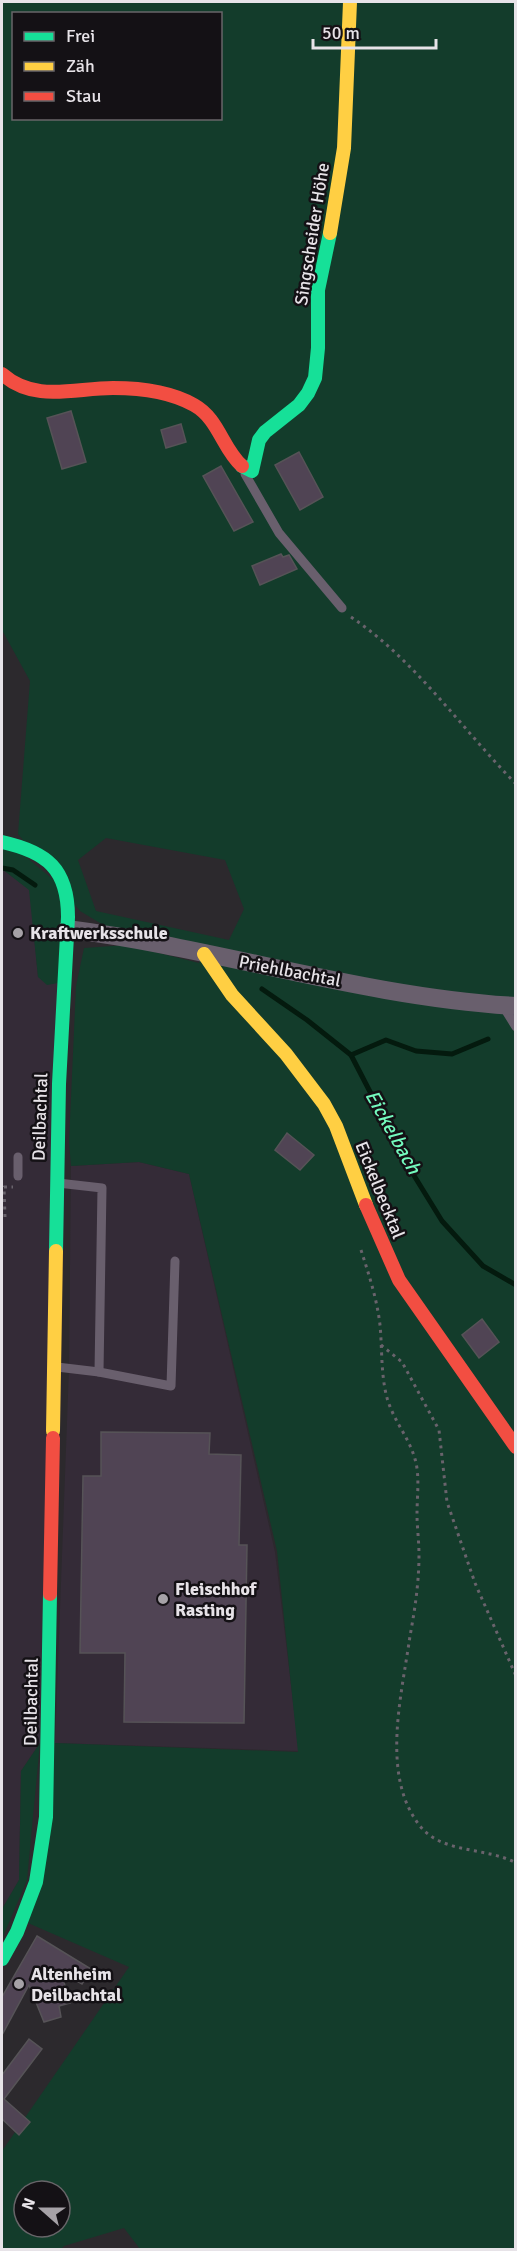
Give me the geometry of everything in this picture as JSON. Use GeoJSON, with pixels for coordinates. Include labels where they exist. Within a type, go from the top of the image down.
{"type":"FeatureCollection","features":[{"type":"Feature","properties":{"kind":"street","name":"Singscheider Höhe"},"geometry":{"type":"LineString","coordinates":[[239,464],[252,471],[259,440],[265,432],[298,405],[308,393],[315,378],[318,348],[318,290],[337,198],[344,148],[350,2]]}},
{"type":"Feature","properties":{"kind":"street"},"geometry":{"type":"LineString","coordinates":[[2,374],[19,387],[32,391],[113,387],[160,394],[189,402],[197,406],[212,421],[239,464]]}},
{"type":"Feature","properties":{"kind":"street","name":"Deilbachtal"},"geometry":{"type":"LineString","coordinates":[[2,842],[32,850],[54,865],[66,890],[68,904],[56,1183],[46,1818],[38,1871],[28,1907],[2,1959]]}},
{"type":"Feature","properties":{"kind":"street","name":"Priehlbachtal"},"geometry":{"type":"LineString","coordinates":[[66,929],[124,936],[380,989],[509,1006]]}},
{"type":"Feature","properties":{"kind":"street","name":"Eickelbecktal"},"geometry":{"type":"LineString","coordinates":[[204,954],[231,995],[286,1054],[324,1104],[336,1126],[358,1187],[399,1280],[516,1447]]}},
{"type":"Feature","properties":{"kind":"lane"},"geometry":{"type":"LineString","coordinates":[[239,464],[279,533],[342,608]]}},
{"type":"Feature","properties":{"kind":"lane"},"geometry":{"type":"LineString","coordinates":[[509,1006],[516,1027]]}},
{"type":"Feature","properties":{"kind":"lane"},"geometry":{"type":"LineString","coordinates":[[18,1157],[18,1176]]}},
{"type":"Feature","properties":{"kind":"lane"},"geometry":{"type":"LineString","coordinates":[[56,1183],[102,1188],[99,1372]]}},
{"type":"Feature","properties":{"kind":"lane"},"geometry":{"type":"LineString","coordinates":[[54,1367],[99,1372],[171,1386],[175,1261]]}},
{"type":"Feature","properties":{"kind":"path"},"geometry":{"type":"LineString","coordinates":[[342,608],[397,653],[516,784]]}},
{"type":"Feature","properties":{"kind":"path"},"geometry":{"type":"LineString","coordinates":[[4,1217],[4,1187],[13,1187]]}},
{"type":"Feature","properties":{"kind":"path"},"geometry":{"type":"LineString","coordinates":[[358,1241],[377,1303],[384,1387],[388,1404],[395,1421],[412,1449],[418,1477],[419,1556],[416,1597],[396,1743],[401,1786],[408,1809],[421,1827],[434,1839],[470,1850],[502,1856],[516,1863]]}},
{"type":"Feature","properties":{"kind":"path"},"geometry":{"type":"LineString","coordinates":[[381,1345],[402,1362],[439,1430],[447,1502],[475,1582],[516,1676]]}},
{"type":"Feature","properties":{"kind":"shaded area"},"geometry":{"type":"Polygon","coordinates":[[[2,869],[30,890],[38,977],[58,983],[40,1743],[21,1771],[19,1880],[2,1909],[2,869]]]}},
{"type":"Feature","properties":{"kind":"shaded area"},"geometry":{"type":"Polygon","coordinates":[[[139,1162],[189,1174],[275,1552],[299,1751],[55,1743],[69,1368],[71,1166],[139,1162]]]}},
{"type":"Feature","properties":{"kind":"green space"},"geometry":{"type":"Polygon","coordinates":[[[2,2],[515,2],[515,2249],[140,2249],[124,2228],[64,2246],[61,2249],[2,2250],[2,2151],[129,1967],[28,1923],[55,1743],[298,1752],[277,1551],[189,1174],[139,1162],[71,1166],[69,1142],[76,986],[84,948],[127,945],[199,963],[204,948],[105,926],[80,911],[18,834],[30,681],[2,630],[2,2]],[[106,838],[78,860],[96,911],[229,940],[244,909],[225,860],[106,838]]]}},
{"type":"Feature","properties":{"kind":"green space"},"geometry":{"type":"Polygon","coordinates":[[[2,844],[14,847],[62,887],[58,983],[47,985],[38,977],[29,890],[2,869],[2,844]]]}},
{"type":"Feature","properties":{"kind":"green space"},"geometry":{"type":"Polygon","coordinates":[[[40,1743],[27,1880],[2,1939],[2,1909],[19,1880],[21,1771],[40,1743]]]}},
{"type":"Feature","properties":{"kind":"building"},"geometry":{"type":"Polygon","coordinates":[[[71,411],[86,462],[62,469],[47,418],[71,411]]]}},
{"type":"Feature","properties":{"kind":"building"},"geometry":{"type":"Polygon","coordinates":[[[181,424],[186,442],[166,448],[161,430],[181,424]]]}},
{"type":"Feature","properties":{"kind":"building"},"geometry":{"type":"Polygon","coordinates":[[[299,452],[323,497],[300,510],[275,465],[299,452]]]}},
{"type":"Feature","properties":{"kind":"building"},"geometry":{"type":"Polygon","coordinates":[[[221,466],[253,522],[234,531],[203,476],[221,466]]]}},
{"type":"Feature","properties":{"kind":"building"},"geometry":{"type":"Polygon","coordinates":[[[281,554],[283,557],[289,555],[297,569],[260,585],[252,566],[281,554]]]}},
{"type":"Feature","properties":{"kind":"building"},"geometry":{"type":"Polygon","coordinates":[[[287,1133],[314,1155],[300,1170],[275,1150],[287,1133]]]}},
{"type":"Feature","properties":{"kind":"building"},"geometry":{"type":"Polygon","coordinates":[[[482,1319],[499,1342],[479,1358],[462,1335],[482,1319]]]}},
{"type":"Feature","properties":{"kind":"building","name":"Fleischhof Rasting"},"geometry":{"type":"Polygon","coordinates":[[[101,1432],[210,1433],[209,1454],[241,1455],[239,1545],[247,1545],[244,1723],[124,1722],[125,1653],[80,1653],[83,1476],[101,1476],[101,1432]]]}},
{"type":"Feature","properties":{"kind":"building"},"geometry":{"type":"Polygon","coordinates":[[[37,1936],[91,1969],[82,1984],[61,1972],[70,2003],[59,2006],[61,2017],[44,2022],[29,1985],[2,2035],[2,1997],[37,1936]]]}},
{"type":"Feature","properties":{"kind":"building"},"geometry":{"type":"Polygon","coordinates":[[[29,2039],[42,2049],[4,2099],[30,2122],[19,2135],[2,2119],[2,2075],[29,2039]]]}},
{"type":"Feature","properties":{"kind":"waterway"},"geometry":{"type":"LineString","coordinates":[[2,868],[13,870],[35,885]]}},
{"type":"Feature","properties":{"kind":"waterway","name":"Eickelbach"},"geometry":{"type":"LineString","coordinates":[[262,989],[307,1020],[351,1055],[410,1169],[442,1221],[483,1266],[516,1285]]}},
{"type":"Feature","properties":{"kind":"waterway"},"geometry":{"type":"LineString","coordinates":[[351,1055],[386,1040],[416,1051],[452,1054],[488,1039]]}},
{"type":"Feature","properties":{"kind":"traffic: fast"},"geometry":{"type":"LineString","coordinates":[[242,466],[252,471],[259,440],[265,432],[299,405],[315,378],[318,348],[318,290],[330,233]]}},
{"type":"Feature","properties":{"kind":"traffic: fast"},"geometry":{"type":"LineString","coordinates":[[2,842],[31,851],[52,865],[64,886],[67,900],[59,1084],[56,1251]]}},
{"type":"Feature","properties":{"kind":"traffic: fast"},"geometry":{"type":"LineString","coordinates":[[2,1959],[17,1932],[36,1882],[46,1817],[50,1594]]}},
{"type":"Feature","properties":{"kind":"traffic: slow"},"geometry":{"type":"LineString","coordinates":[[330,233],[344,148],[350,2]]}},
{"type":"Feature","properties":{"kind":"traffic: slow"},"geometry":{"type":"LineString","coordinates":[[204,954],[232,995],[286,1054],[324,1104],[336,1126],[366,1205]]}},
{"type":"Feature","properties":{"kind":"traffic: slow"},"geometry":{"type":"LineString","coordinates":[[53,1431],[56,1251]]}},
{"type":"Feature","properties":{"kind":"traffic: jam"},"geometry":{"type":"LineString","coordinates":[[2,374],[15,383],[41,391],[133,389],[165,394],[185,401],[194,405],[209,418],[235,459],[242,466]]}},
{"type":"Feature","properties":{"kind":"traffic: jam"},"geometry":{"type":"LineString","coordinates":[[366,1205],[399,1280],[516,1447]]}},
{"type":"Feature","properties":{"kind":"traffic: jam"},"geometry":{"type":"LineString","coordinates":[[50,1594],[53,1438]]}},
{"type":"Feature","properties":{"kind":"place","name":"Kraftwerksschule"},"geometry":{"type":"Point","coordinates":[18,933]}},
{"type":"Feature","properties":{"kind":"place","name":"Fleischhof Rasting"},"geometry":{"type":"Point","coordinates":[163,1599]}},
{"type":"Feature","properties":{"kind":"place","name":"Altenheim Deilbachtal"},"geometry":{"type":"Point","coordinates":[19,1984]}}]}
